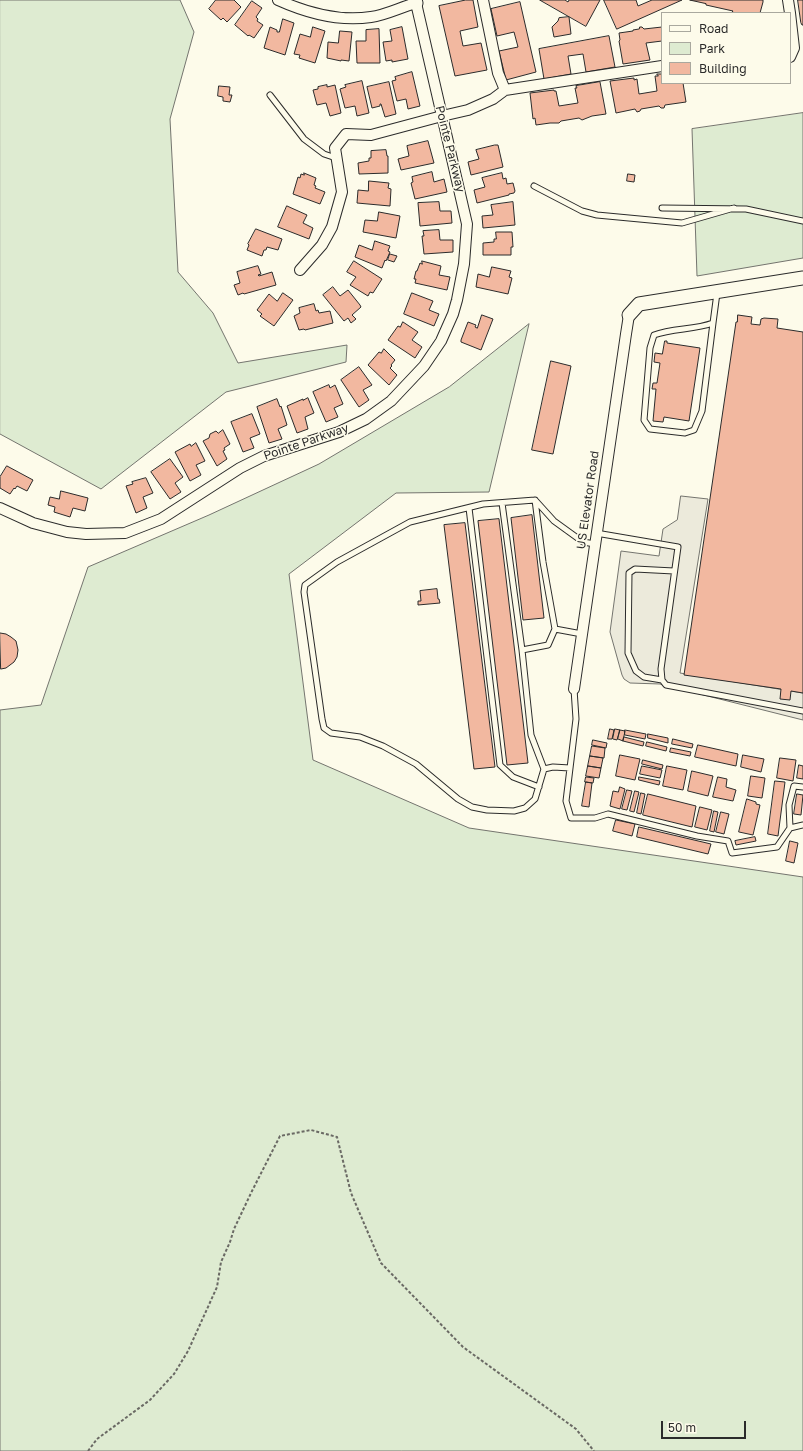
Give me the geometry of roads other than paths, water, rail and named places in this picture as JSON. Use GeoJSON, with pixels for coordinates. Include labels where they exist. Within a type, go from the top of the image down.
{"type":"FeatureCollection","features":[{"type":"Feature","properties":{"kind":"street"},"geometry":{"type":"LineString","coordinates":[[278,0],[318,14],[339,18],[372,17],[415,1]]}},
{"type":"Feature","properties":{"kind":"street"},"geometry":{"type":"LineString","coordinates":[[483,0],[498,73],[504,90]]}},
{"type":"Feature","properties":{"kind":"street"},"geometry":{"type":"LineString","coordinates":[[788,0],[790,12]]}},
{"type":"Feature","properties":{"kind":"street","name":"Pointe Parkway"},"geometry":{"type":"LineString","coordinates":[[0,508],[33,523],[67,532],[86,534],[124,533],[161,519],[240,468],[264,456],[332,435],[366,419],[391,401],[424,366],[441,341],[453,314],[464,264],[467,224],[415,1]]}},
{"type":"Feature","properties":{"kind":"street"},"geometry":{"type":"LineString","coordinates":[[791,22],[794,48],[791,55]]}},
{"type":"Feature","properties":{"kind":"street"},"geometry":{"type":"LineString","coordinates":[[300,270],[322,246],[332,227],[342,192],[335,148],[346,134],[371,135],[468,110],[493,99],[504,90],[661,66]]}},
{"type":"Feature","properties":{"kind":"street"},"geometry":{"type":"LineString","coordinates":[[629,315],[639,304],[803,278]]}},
{"type":"Feature","properties":{"kind":"street","name":"US Elevator Road"},"geometry":{"type":"LineString","coordinates":[[574,689],[629,315]]}},
{"type":"Feature","properties":{"kind":"lane"},"geometry":{"type":"LineString","coordinates":[[270,95],[304,139],[324,154],[336,158]]}},
{"type":"Feature","properties":{"kind":"lane"},"geometry":{"type":"LineString","coordinates":[[534,186],[582,211],[597,215],[682,223],[734,208]]}},
{"type":"Feature","properties":{"kind":"lane"},"geometry":{"type":"LineString","coordinates":[[662,208],[746,209],[803,221]]}},
{"type":"Feature","properties":{"kind":"lane"},"geometry":{"type":"LineString","coordinates":[[713,323],[703,327],[660,332],[654,335],[650,348],[644,420],[650,429],[685,433],[694,430],[702,411],[717,292]]}},
{"type":"Feature","properties":{"kind":"lane"},"geometry":{"type":"LineString","coordinates":[[502,503],[522,650],[531,735],[544,769],[535,799],[526,808],[514,811],[487,810],[472,807],[458,799],[416,764],[383,746],[360,737],[331,733],[324,728],[304,592],[305,585],[337,562],[410,522],[483,504],[535,500]]}},
{"type":"Feature","properties":{"kind":"lane"},"geometry":{"type":"LineString","coordinates":[[535,500],[554,521],[577,538],[583,542],[595,544]]}},
{"type":"Feature","properties":{"kind":"lane"},"geometry":{"type":"LineString","coordinates":[[522,650],[548,645],[555,629],[543,562],[535,500]]}},
{"type":"Feature","properties":{"kind":"lane"},"geometry":{"type":"LineString","coordinates":[[469,508],[500,765],[513,777],[539,787]]}},
{"type":"Feature","properties":{"kind":"lane"},"geometry":{"type":"LineString","coordinates":[[596,533],[678,547],[661,669],[662,680],[666,685],[803,711]]}},
{"type":"Feature","properties":{"kind":"lane"},"geometry":{"type":"LineString","coordinates":[[662,680],[644,677],[636,671],[628,653],[629,573],[635,569],[674,571]]}},
{"type":"Feature","properties":{"kind":"lane"},"geometry":{"type":"LineString","coordinates":[[555,629],[582,634]]}},
{"type":"Feature","properties":{"kind":"lane"},"geometry":{"type":"LineString","coordinates":[[574,689],[576,719],[566,801],[571,818],[595,818],[608,814],[697,836],[728,841],[732,853],[777,847],[790,828],[789,805],[794,786],[803,788]]}},
{"type":"Feature","properties":{"kind":"lane"},"geometry":{"type":"LineString","coordinates":[[544,769],[553,767],[570,768]]}},
{"type":"Feature","properties":{"kind":"lane"},"geometry":{"type":"LineString","coordinates":[[790,828],[803,825]]}}]}
